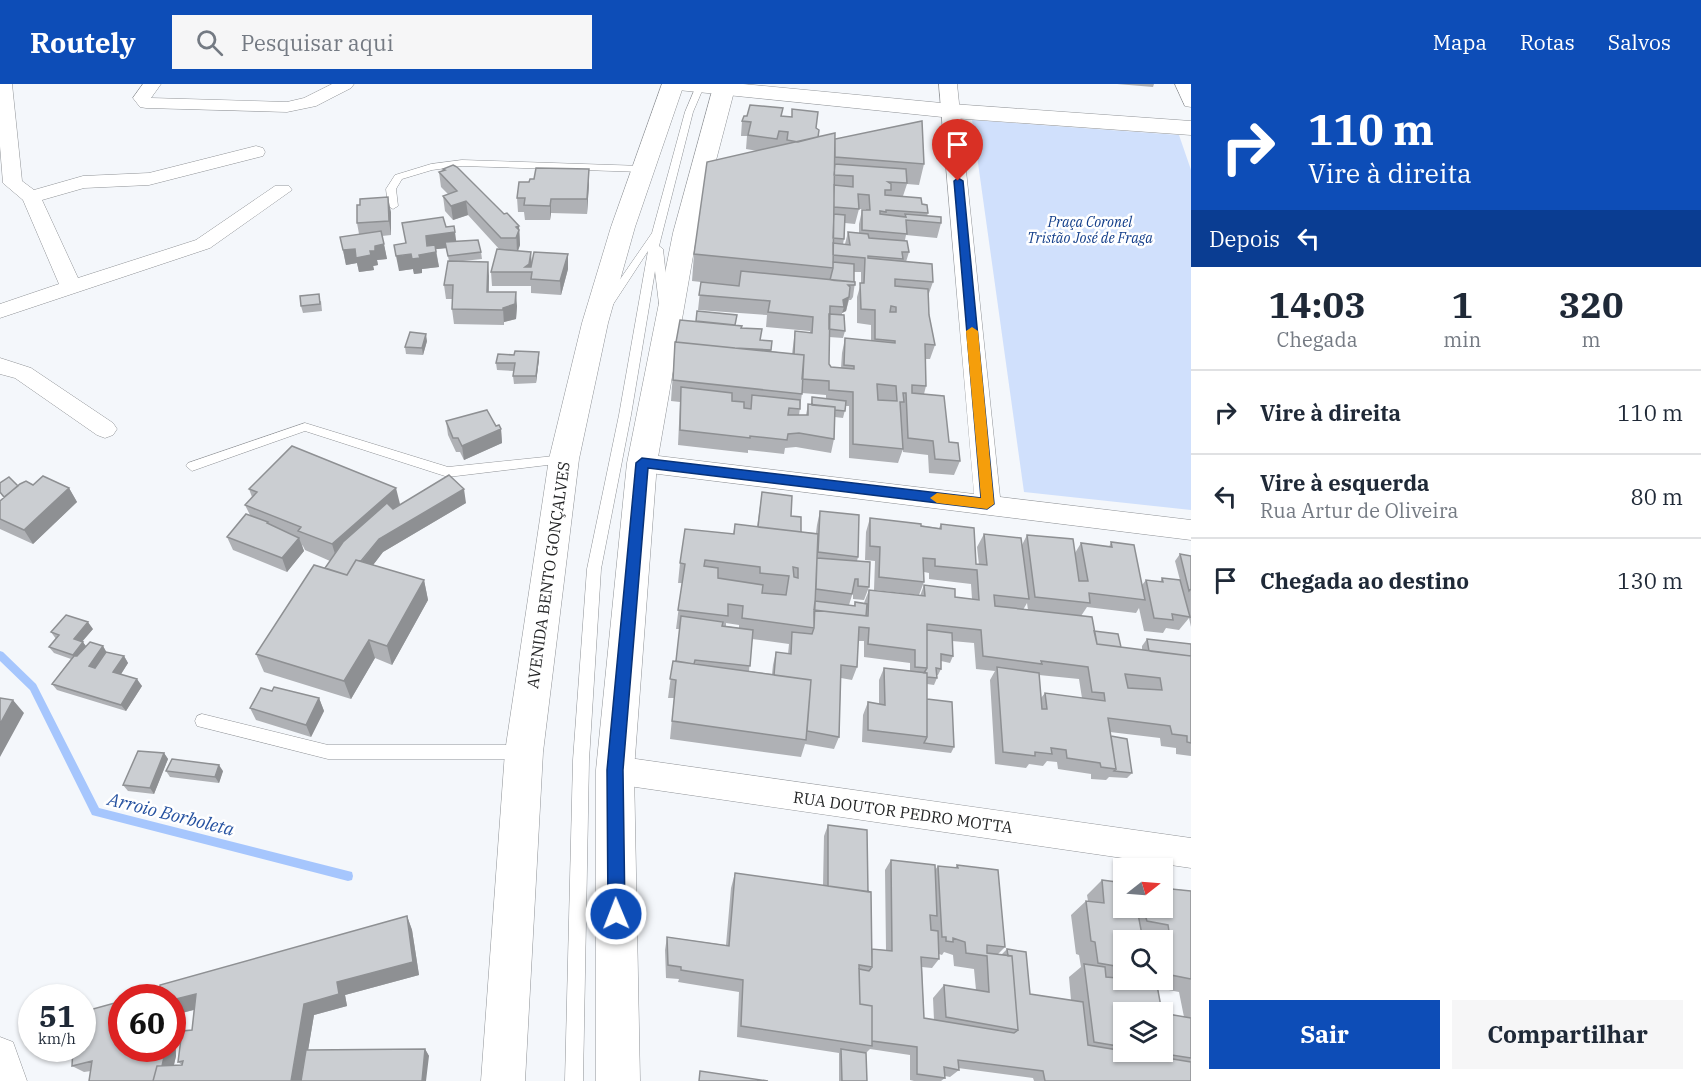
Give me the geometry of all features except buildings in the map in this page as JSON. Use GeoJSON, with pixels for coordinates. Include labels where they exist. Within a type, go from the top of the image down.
{"type":"FeatureCollection","features":[{"type":"Feature","properties":{"kind":"main road","name":"AVENIDA BENTO GONÇALVES"},"geometry":{"type":"LineString","coordinates":[[503,1081],[524,752],[564,459],[582,369],[595,323],[623,227],[673,84]]}},
{"type":"Feature","properties":{"kind":"main road"},"geometry":{"type":"LineString","coordinates":[[678,84],[712,85],[952,111],[1191,128]]}},
{"type":"Feature","properties":{"kind":"main road"},"geometry":{"type":"LineString","coordinates":[[882,84],[1191,111]]}},
{"type":"Feature","properties":{"kind":"main road"},"geometry":{"type":"LineString","coordinates":[[618,1081],[615,770],[642,463],[685,233],[707,168],[712,85]]}},
{"type":"Feature","properties":{"kind":"street"},"geometry":{"type":"LineString","coordinates":[[3,84],[13,183],[31,197],[71,287]]}},
{"type":"Feature","properties":{"kind":"street"},"geometry":{"type":"LineString","coordinates":[[152,84],[142,98],[146,103],[287,107],[310,102],[345,84]]}},
{"type":"Feature","properties":{"kind":"street"},"geometry":{"type":"LineString","coordinates":[[1184,84],[1191,102]]}},
{"type":"Feature","properties":{"kind":"street"},"geometry":{"type":"LineString","coordinates":[[963,90],[952,111],[987,504]]}},
{"type":"Feature","properties":{"kind":"street"},"geometry":{"type":"LineString","coordinates":[[31,197],[83,182],[149,179],[256,152]]}},
{"type":"Feature","properties":{"kind":"street"},"geometry":{"type":"LineString","coordinates":[[0,311],[203,244],[282,190]]}},
{"type":"Feature","properties":{"kind":"street"},"geometry":{"type":"LineString","coordinates":[[0,366],[23,373],[105,429]]}},
{"type":"Feature","properties":{"kind":"street"},"geometry":{"type":"LineString","coordinates":[[642,463],[1191,530]]}},
{"type":"Feature","properties":{"kind":"street","name":"RUA DOUTOR PEDRO MOTTA"},"geometry":{"type":"LineString","coordinates":[[615,770],[1191,853]]}},
{"type":"Feature","properties":{"kind":"street"},"geometry":{"type":"LineString","coordinates":[[0,1055],[9,1081]]}},
{"type":"Feature","properties":{"kind":"lane"},"geometry":{"type":"LineString","coordinates":[[574,1081],[581,760],[594,569],[625,415],[657,231],[689,112],[712,85]]}},
{"type":"Feature","properties":{"kind":"lane"},"geometry":{"type":"LineString","coordinates":[[393,206],[391,189],[399,177],[431,167],[500,162],[643,169]]}},
{"type":"Feature","properties":{"kind":"lane"},"geometry":{"type":"LineString","coordinates":[[595,323],[657,231]]}},
{"type":"Feature","properties":{"kind":"lane"},"geometry":{"type":"LineString","coordinates":[[657,231],[666,327]]}},
{"type":"Feature","properties":{"kind":"lane"},"geometry":{"type":"LineString","coordinates":[[192,466],[305,427],[448,472],[564,459]]}},
{"type":"Feature","properties":{"kind":"lane"},"geometry":{"type":"LineString","coordinates":[[202,721],[328,752],[524,752]]}},
{"type":"Feature","properties":{"kind":"green space","name":"Praça Coronel Tristão José de Fraga"},"geometry":{"type":"Polygon","coordinates":[[[972,120],[1179,135],[1191,170],[1191,510],[1024,492],[972,120]]]}},
{"type":"Feature","properties":{"kind":"waterway","name":"Arroio Borboleta"},"geometry":{"type":"LineString","coordinates":[[0,655],[33,687],[96,812],[348,876]]}},
{"type":"Feature","properties":{"kind":"slow traffic"},"geometry":{"type":"LineString","coordinates":[[937,498],[987,504],[972,331]]}},
{"type":"Feature","properties":{"kind":"route"},"geometry":{"type":"LineString","coordinates":[[616,914],[615,770],[642,463],[987,504],[958,181]]}}]}
